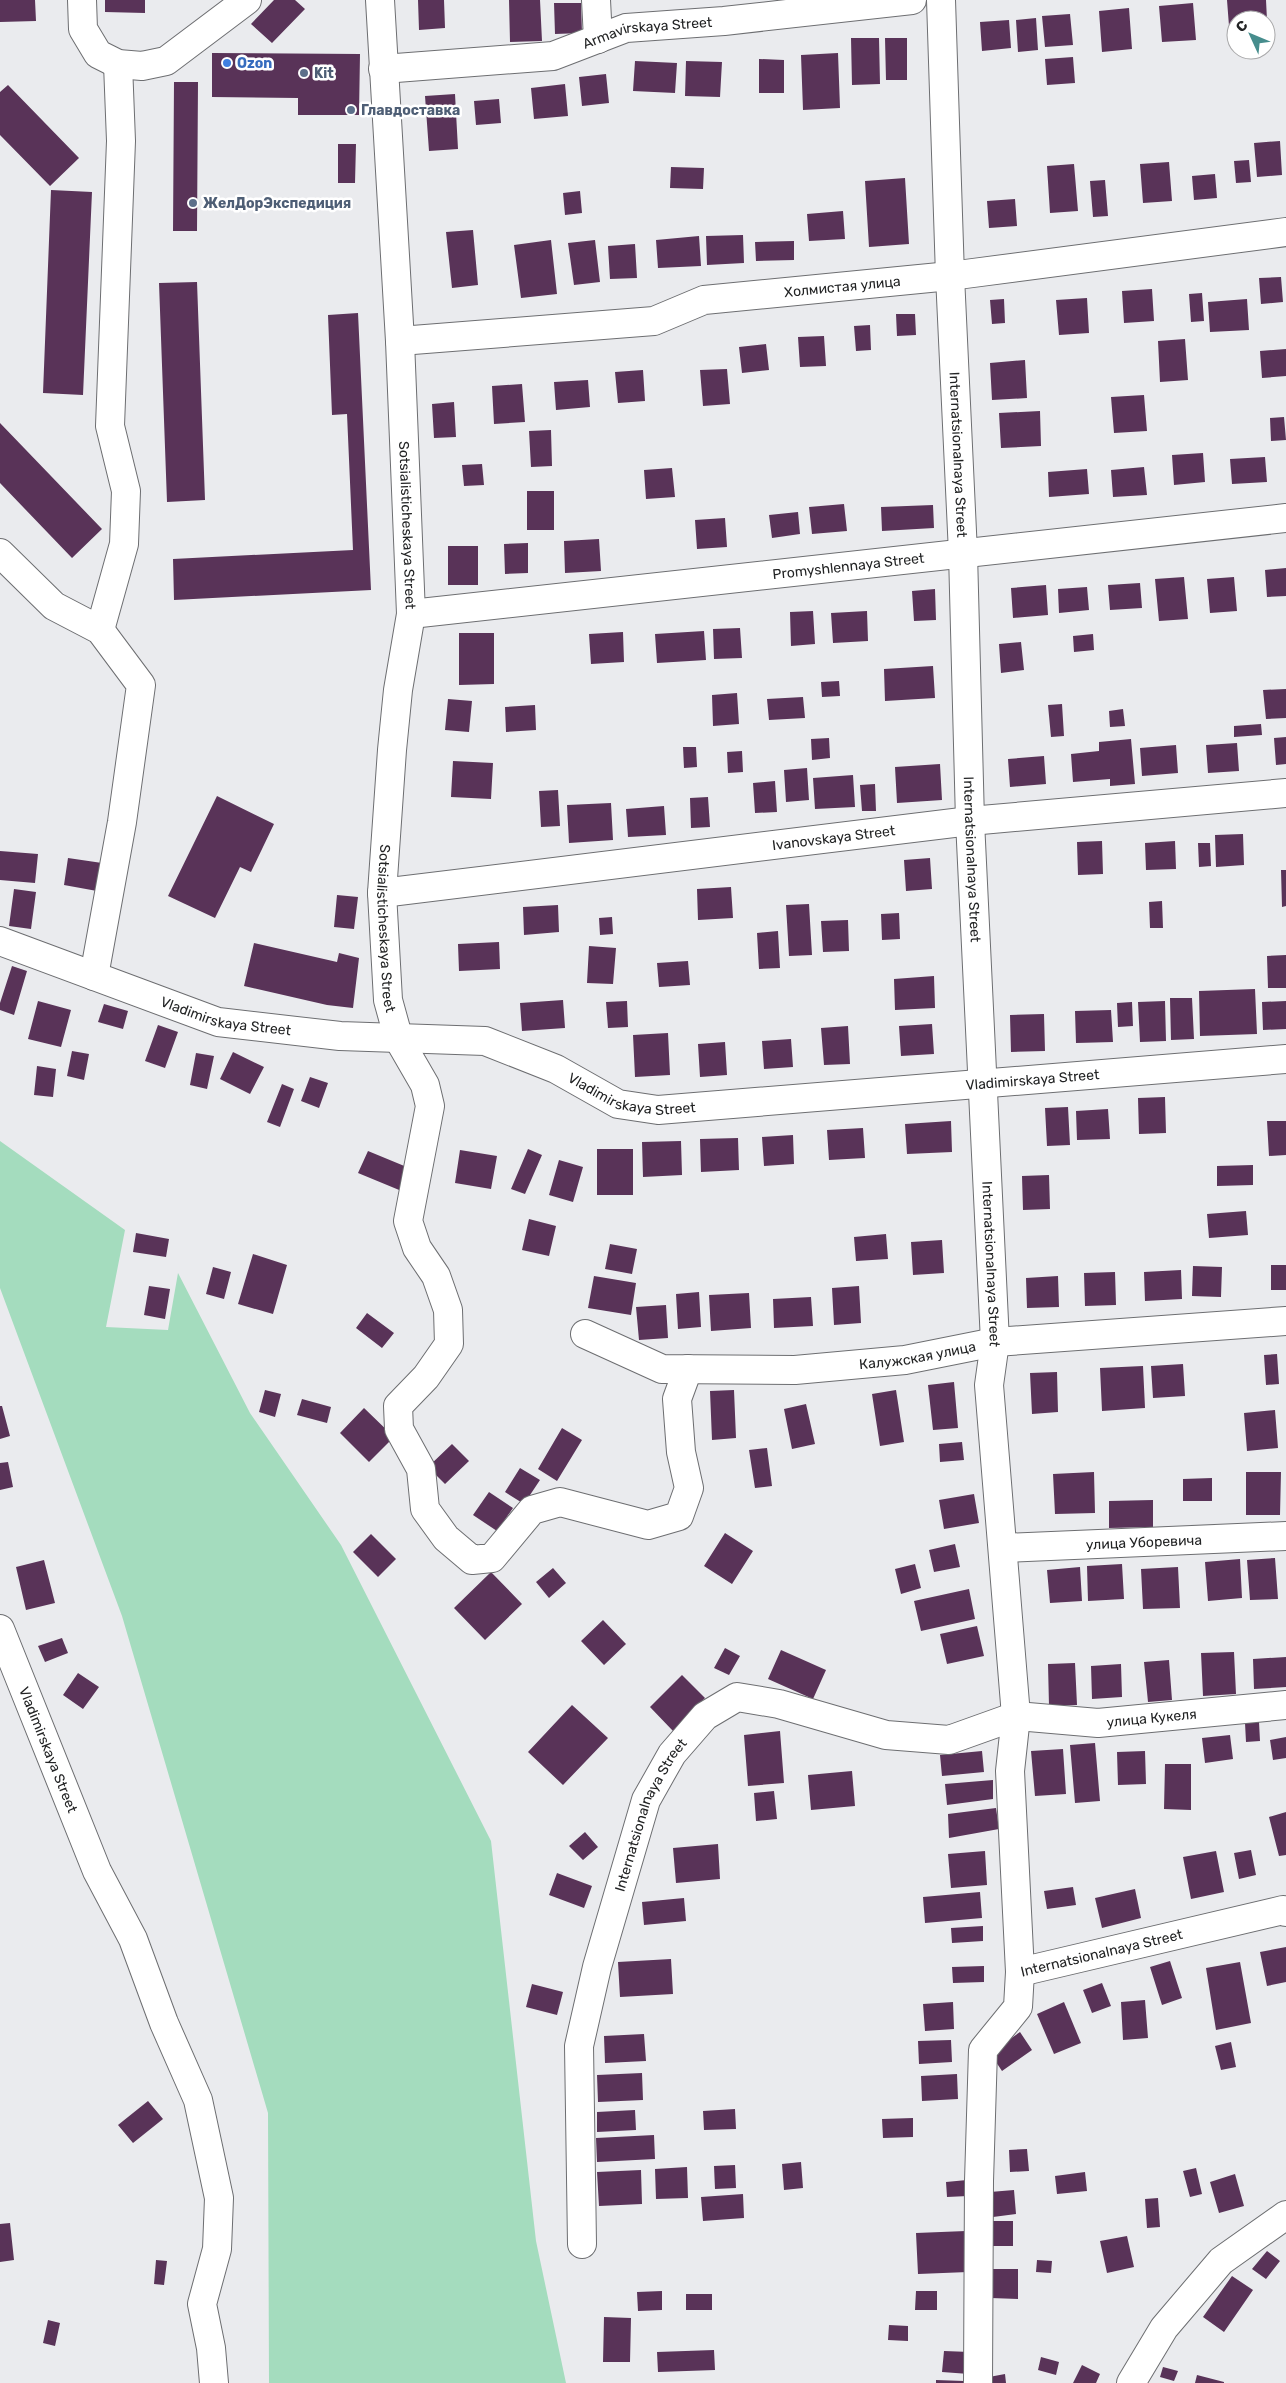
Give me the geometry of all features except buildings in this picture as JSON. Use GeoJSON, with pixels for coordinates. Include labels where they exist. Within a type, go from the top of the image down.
{"type":"FeatureCollection","features":[{"type":"Feature","properties":{"kind":"street"},"geometry":{"type":"LineString","coordinates":[[82,0],[84,29],[108,59],[121,141],[110,426],[126,491],[124,544],[100,630]]}},
{"type":"Feature","properties":{"kind":"street"},"geometry":{"type":"LineString","coordinates":[[108,59],[142,66],[166,61],[246,0]]}},
{"type":"Feature","properties":{"kind":"street","name":"Sotsialisticheskaya Street"},"geometry":{"type":"LineString","coordinates":[[380,0],[400,341],[412,614],[398,690],[382,893],[388,1000],[399,1040],[425,1085],[430,1106],[408,1220],[417,1248],[436,1276],[448,1310],[449,1344],[426,1377],[398,1406],[398,1429],[421,1468],[425,1509],[446,1538],[472,1560],[492,1558],[532,1510],[560,1502],[648,1525],[679,1516],[689,1488],[681,1452],[677,1399],[688,1369]]}},
{"type":"Feature","properties":{"kind":"street"},"geometry":{"type":"LineString","coordinates":[[596,0],[598,39]]}},
{"type":"Feature","properties":{"kind":"street","name":"Armavirskaya Street"},"geometry":{"type":"LineString","coordinates":[[383,70],[553,56],[626,28],[724,21],[912,0]]}},
{"type":"Feature","properties":{"kind":"street","name":"Internatsionalnaya Street"},"geometry":{"type":"LineString","coordinates":[[941,0],[950,276],[963,553],[970,821],[995,1342],[989,1385],[1016,1716],[1010,1771],[1020,1972],[1284,1910],[1286,1912]]}},
{"type":"Feature","properties":{"kind":"street","name":"Холмистая улица"},"geometry":{"type":"LineString","coordinates":[[400,341],[654,321],[704,300],[950,276],[1286,232]]}},
{"type":"Feature","properties":{"kind":"street","name":"Promyshlennaya Street"},"geometry":{"type":"LineString","coordinates":[[412,614],[1286,518]]}},
{"type":"Feature","properties":{"kind":"street"},"geometry":{"type":"LineString","coordinates":[[0,553],[54,606],[100,630],[141,685],[122,822],[94,976]]}},
{"type":"Feature","properties":{"kind":"street","name":"Ivanovskaya Street"},"geometry":{"type":"LineString","coordinates":[[382,893],[970,821],[1286,793]]}},
{"type":"Feature","properties":{"kind":"street","name":"Vladimirskaya Street"},"geometry":{"type":"LineString","coordinates":[[0,941],[218,1022],[340,1036],[399,1040],[485,1041],[556,1069],[618,1104],[658,1110],[984,1082],[1286,1059]]}},
{"type":"Feature","properties":{"kind":"street","name":"Калужская улица"},"geometry":{"type":"LineString","coordinates":[[586,1334],[662,1369],[795,1370],[906,1360],[995,1342],[1286,1321]]}},
{"type":"Feature","properties":{"kind":"street","name":"улица Уборевича"},"geometry":{"type":"LineString","coordinates":[[1002,1548],[1286,1536]]}},
{"type":"Feature","properties":{"kind":"street","name":"Vladimirskaya Street"},"geometry":{"type":"LineString","coordinates":[[0,1629],[97,1870],[133,1939],[164,2023],[198,2100],[218,2198],[217,2249],[202,2304],[211,2348],[214,2383]]}},
{"type":"Feature","properties":{"kind":"street","name":"Internatsionalnaya Street"},"geometry":{"type":"LineString","coordinates":[[582,2244],[579,2046],[597,1967],[646,1800],[672,1754],[705,1716],[737,1697],[780,1704],[886,1735],[949,1740],[1016,1716]]}},
{"type":"Feature","properties":{"kind":"street","name":"улица Кукеля"},"geometry":{"type":"LineString","coordinates":[[1016,1716],[1098,1723],[1286,1705]]}},
{"type":"Feature","properties":{"kind":"street"},"geometry":{"type":"LineString","coordinates":[[978,2383],[979,2182],[984,2050],[1018,2007],[1020,1972]]}},
{"type":"Feature","properties":{"kind":"street"},"geometry":{"type":"LineString","coordinates":[[1131,2383],[1164,2328],[1221,2261],[1286,2216]]}},
{"type":"Feature","properties":{"kind":"green space"},"geometry":{"type":"Polygon","coordinates":[[[0,1141],[125,1230],[106,1327],[168,1330],[178,1273],[250,1413],[341,1545],[491,1841],[536,2241],[566,2383],[269,2383],[268,2113],[122,1616],[0,1288],[0,1141]]]}},
{"type":"Feature","properties":{"kind":"place","name":"Ozon"},"geometry":{"type":"Point","coordinates":[227,63]}},
{"type":"Feature","properties":{"kind":"place","name":"Kit"},"geometry":{"type":"Point","coordinates":[304,73]}},
{"type":"Feature","properties":{"kind":"place","name":"Главдоставка"},"geometry":{"type":"Point","coordinates":[351,110]}},
{"type":"Feature","properties":{"kind":"place","name":"ЖелДорЭкспедиция"},"geometry":{"type":"Point","coordinates":[193,203]}}]}
